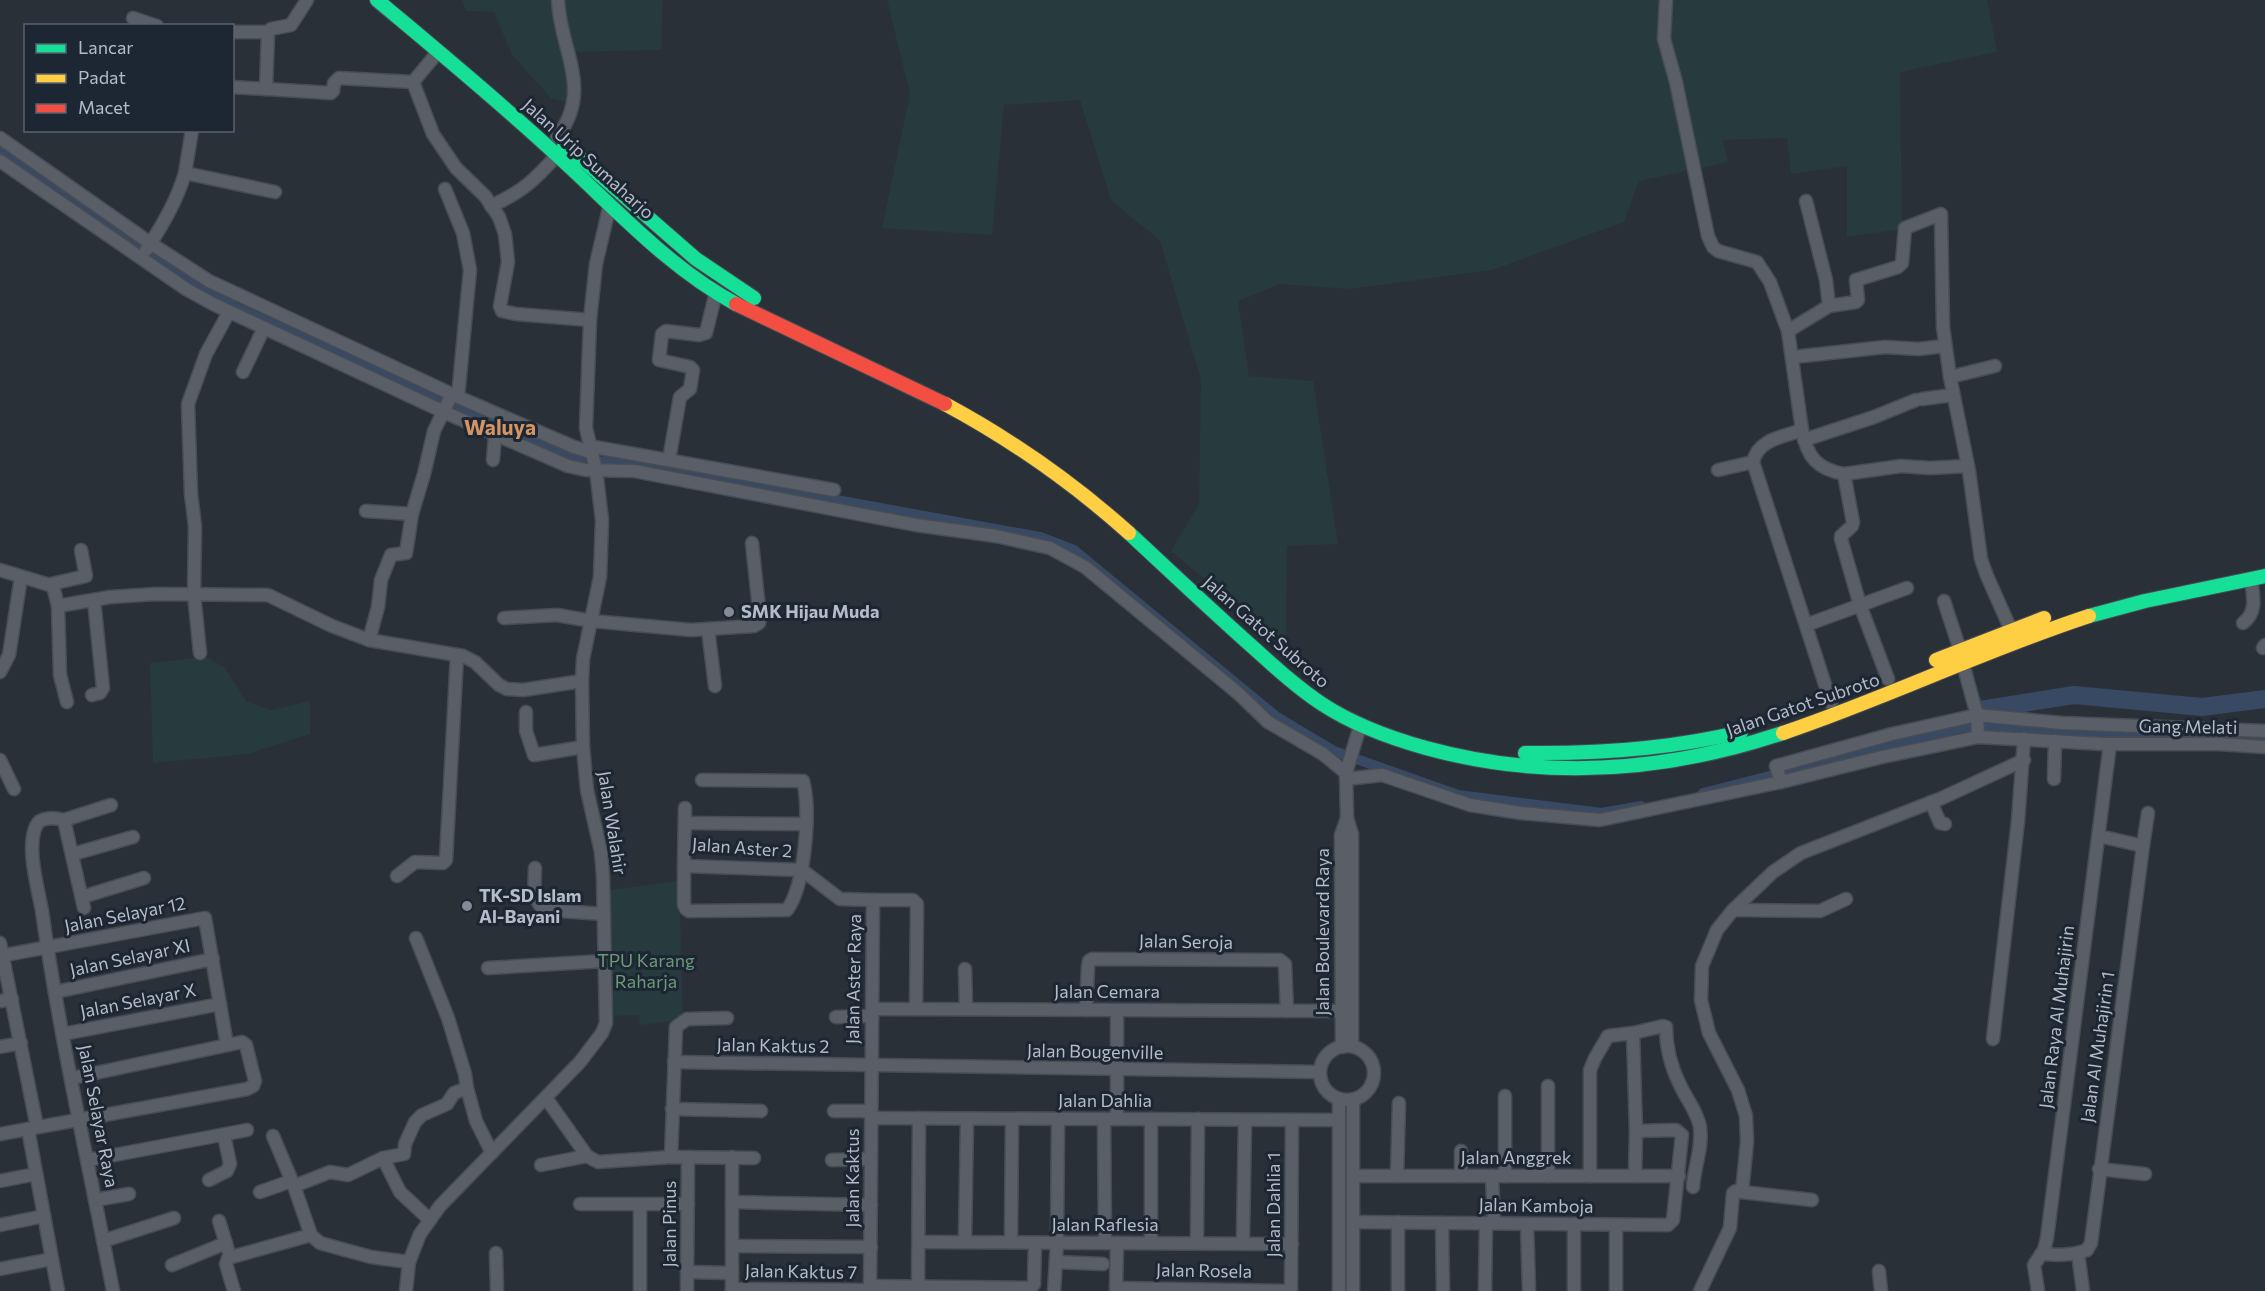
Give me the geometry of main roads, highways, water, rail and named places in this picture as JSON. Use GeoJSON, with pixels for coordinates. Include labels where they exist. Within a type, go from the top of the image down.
{"type":"FeatureCollection","features":[{"type":"Feature","properties":{"kind":"highway","name":"Jalan Urip Sumaharjo"},"geometry":{"type":"LineString","coordinates":[[377,0],[690,273],[716,292],[788,323]]}},
{"type":"Feature","properties":{"kind":"highway","name":"Jalan Urip Sumaharjo"},"geometry":{"type":"LineString","coordinates":[[399,0],[703,265],[788,323]]}},
{"type":"Feature","properties":{"kind":"highway"},"geometry":{"type":"LineString","coordinates":[[788,323],[974,404]]}},
{"type":"Feature","properties":{"kind":"highway","name":"Jalan Gatot Subroto"},"geometry":{"type":"LineString","coordinates":[[788,323],[968,416],[1035,457],[1090,498],[1219,618],[1300,689],[1323,705],[1360,726],[1411,743],[1485,762],[1530,768],[1578,770],[1657,763],[1716,753],[1831,718],[2079,619],[2171,595],[2258,578]]}},
{"type":"Feature","properties":{"kind":"highway","name":"Jalan Gatot Subroto"},"geometry":{"type":"LineString","coordinates":[[1050,452],[1143,527],[1242,622],[1310,678],[1337,698],[1379,718]]}},
{"type":"Feature","properties":{"kind":"highway","name":"Jalan Gatot Subroto"},"geometry":{"type":"LineString","coordinates":[[1400,725],[1437,738],[1488,750],[1522,753],[1576,755],[1654,749],[1694,742],[1771,724],[1831,703],[2011,630],[2092,602],[2179,579]]}},
{"type":"Feature","properties":{"kind":"waterway"},"geometry":{"type":"LineString","coordinates":[[0,151],[197,286],[237,308],[438,400],[582,462],[613,461],[655,467],[1040,537],[1074,550],[1277,717],[1334,751],[1458,795],[1602,813],[1641,806]]}},
{"type":"Feature","properties":{"kind":"waterway"},"geometry":{"type":"LineString","coordinates":[[1980,710],[2074,695],[2202,707],[2265,699]]}},
{"type":"Feature","properties":{"kind":"waterway"},"geometry":{"type":"LineString","coordinates":[[1703,793],[1960,728],[1987,726],[2207,738]]}},
{"type":"Feature","properties":{"kind":"waterway"},"geometry":{"type":"LineString","coordinates":[[2234,739],[2265,741]]}},
{"type":"Feature","properties":{"kind":"place","name":"SMK Hijau Muda"},"geometry":{"type":"Point","coordinates":[729,612]}},
{"type":"Feature","properties":{"kind":"place","name":"TK-SD Islam Al-Bayani"},"geometry":{"type":"Point","coordinates":[467,906]}},
{"type":"Feature","properties":{"kind":"district","name":"Waluya"},"geometry":{"type":"Point","coordinates":[500,428]}},
{"type":"Feature","properties":{"kind":"park label","name":"TPU Karang Raharja"},"geometry":{"type":"Point","coordinates":[646,971]}}]}
